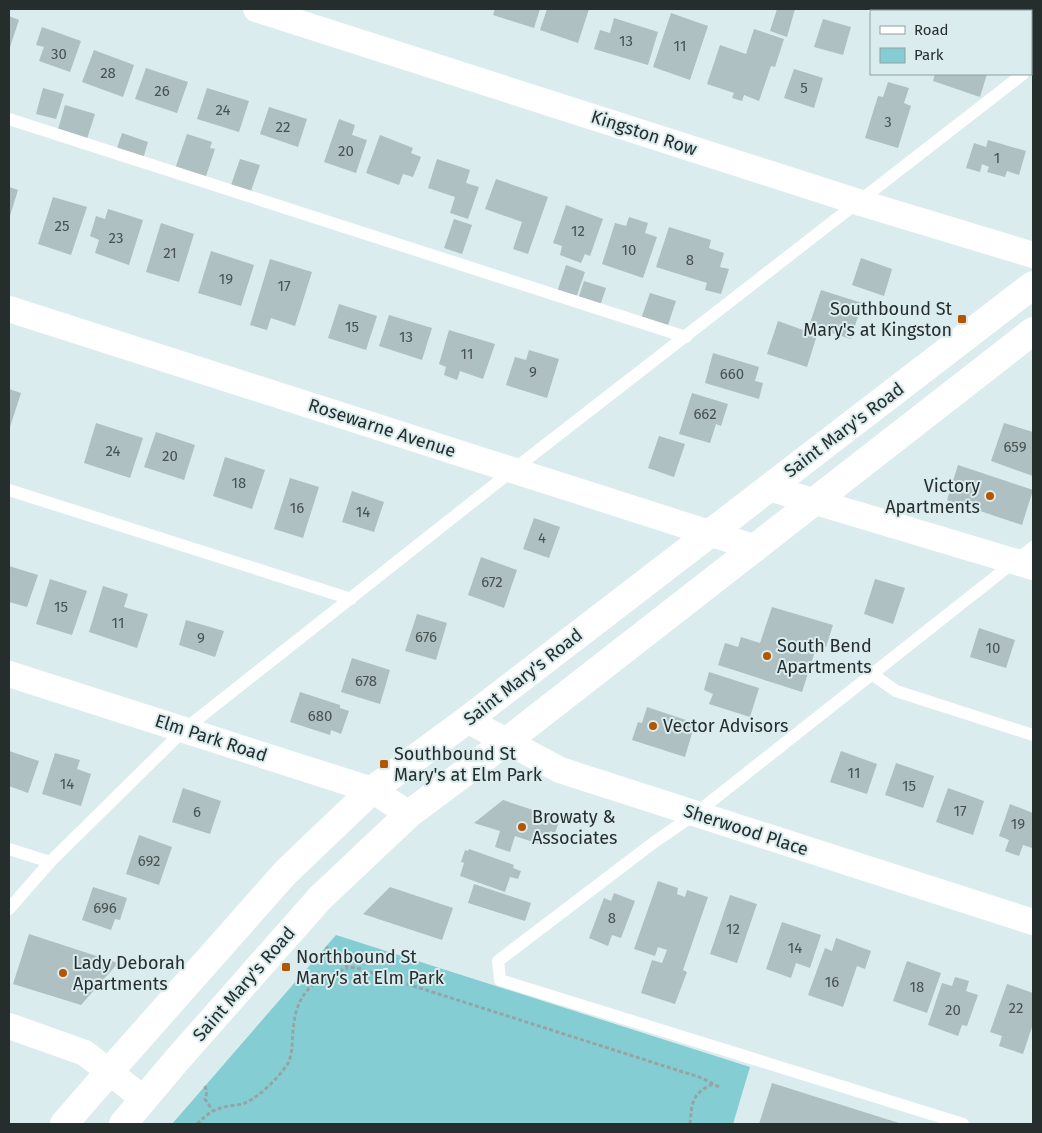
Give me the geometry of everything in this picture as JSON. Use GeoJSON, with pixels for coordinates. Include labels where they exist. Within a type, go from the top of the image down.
{"type":"FeatureCollection","features":[{"type":"Feature","properties":{"kind":"main road","name":"Saint Mary's Road"},"geometry":{"type":"LineString","coordinates":[[64,1124],[286,872],[372,790],[467,720],[1033,285]]}},
{"type":"Feature","properties":{"kind":"main road","name":"Saint Mary's Road"},"geometry":{"type":"LineString","coordinates":[[123,1124],[182,1054],[320,898],[409,814],[507,742],[1033,331]]}},
{"type":"Feature","properties":{"kind":"street","name":"Kingston Row"},"geometry":{"type":"LineString","coordinates":[[256,9],[323,19],[858,202],[1033,255]]}},
{"type":"Feature","properties":{"kind":"street","name":"Rosewarne Avenue"},"geometry":{"type":"LineString","coordinates":[[9,309],[756,548]]}},
{"type":"Feature","properties":{"kind":"street"},"geometry":{"type":"LineString","coordinates":[[769,488],[1027,559]]}},
{"type":"Feature","properties":{"kind":"street","name":"Elm Park Road"},"geometry":{"type":"LineString","coordinates":[[9,674],[372,790],[409,814]]}},
{"type":"Feature","properties":{"kind":"street","name":"Sherwood Place"},"geometry":{"type":"LineString","coordinates":[[467,720],[560,770],[1033,922]]}},
{"type":"Feature","properties":{"kind":"street"},"geometry":{"type":"LineString","coordinates":[[9,1026],[85,1053],[144,1099]]}},
{"type":"Feature","properties":{"kind":"lane"},"geometry":{"type":"LineString","coordinates":[[9,910],[50,862],[184,730],[513,470],[1022,75]]}},
{"type":"Feature","properties":{"kind":"lane"},"geometry":{"type":"LineString","coordinates":[[9,119],[686,337]]}},
{"type":"Feature","properties":{"kind":"lane"},"geometry":{"type":"LineString","coordinates":[[9,490],[351,599]]}},
{"type":"Feature","properties":{"kind":"lane"},"geometry":{"type":"LineString","coordinates":[[963,1124],[500,980],[498,961],[653,843],[695,814],[872,674],[1027,559]]}},
{"type":"Feature","properties":{"kind":"lane"},"geometry":{"type":"LineString","coordinates":[[872,674],[896,691],[1033,735]]}},
{"type":"Feature","properties":{"kind":"lane"},"geometry":{"type":"LineString","coordinates":[[9,849],[50,862]]}},
{"type":"Feature","properties":{"kind":"path"},"geometry":{"type":"LineString","coordinates":[[326,947],[348,967]]}},
{"type":"Feature","properties":{"kind":"path"},"geometry":{"type":"LineString","coordinates":[[197,1124],[213,1110],[245,1103],[276,1080],[289,1062],[293,1030],[301,996],[312,985],[330,973],[348,967],[357,968],[702,1078],[719,1087]]}},
{"type":"Feature","properties":{"kind":"path"},"geometry":{"type":"LineString","coordinates":[[690,1124],[693,1099],[703,1088],[713,1084]]}},
{"type":"Feature","properties":{"kind":"path"},"geometry":{"type":"LineString","coordinates":[[205,1086],[207,1092],[205,1099],[213,1110]]}},
{"type":"Feature","properties":{"kind":"green space"},"geometry":{"type":"Polygon","coordinates":[[[336,935],[750,1067],[733,1124],[172,1124],[336,935]]]}},
{"type":"Feature","properties":{"kind":"building"},"geometry":{"type":"Polygon","coordinates":[[[495,9],[540,9],[534,28],[493,15],[495,9]]]}},
{"type":"Feature","properties":{"kind":"building"},"geometry":{"type":"Polygon","coordinates":[[[547,9],[589,9],[578,43],[540,30],[547,9]]]}},
{"type":"Feature","properties":{"kind":"building"},"geometry":{"type":"Polygon","coordinates":[[[777,9],[795,9],[787,37],[770,31],[777,9]]]}},
{"type":"Feature","properties":{"kind":"building"},"geometry":{"type":"Polygon","coordinates":[[[671,13],[708,26],[690,80],[653,67],[671,13]]]}},
{"type":"Feature","properties":{"kind":"building"},"geometry":{"type":"Polygon","coordinates":[[[9,16],[19,20],[9,50],[9,16]]]}},
{"type":"Feature","properties":{"kind":"building"},"geometry":{"type":"Polygon","coordinates":[[[614,18],[658,32],[648,65],[594,49],[600,30],[610,33],[614,18]]]}},
{"type":"Feature","properties":{"kind":"building"},"geometry":{"type":"Polygon","coordinates":[[[823,19],[851,27],[843,55],[814,47],[823,19]]]}},
{"type":"Feature","properties":{"kind":"building"},"geometry":{"type":"Polygon","coordinates":[[[42,27],[81,41],[70,72],[39,61],[44,47],[36,45],[42,27]]]}},
{"type":"Feature","properties":{"kind":"building"},"geometry":{"type":"Polygon","coordinates":[[[754,29],[784,39],[775,67],[771,66],[759,101],[744,95],[742,101],[732,98],[734,93],[707,84],[720,45],[746,54],[754,29]]]}},
{"type":"Feature","properties":{"kind":"building"},"geometry":{"type":"Polygon","coordinates":[[[94,50],[134,65],[123,97],[82,82],[94,50]]]}},
{"type":"Feature","properties":{"kind":"building"},"geometry":{"type":"Polygon","coordinates":[[[146,68],[188,82],[177,113],[135,99],[146,68]]]}},
{"type":"Feature","properties":{"kind":"building"},"geometry":{"type":"Polygon","coordinates":[[[794,69],[823,78],[814,108],[784,98],[794,69]]]}},
{"type":"Feature","properties":{"kind":"building"},"geometry":{"type":"Polygon","coordinates":[[[935,75],[987,75],[980,97],[933,81],[935,75]]]}},
{"type":"Feature","properties":{"kind":"building"},"geometry":{"type":"Polygon","coordinates":[[[888,82],[909,88],[904,103],[911,106],[898,148],[865,138],[878,96],[883,97],[888,82]]]}},
{"type":"Feature","properties":{"kind":"building"},"geometry":{"type":"Polygon","coordinates":[[[43,88],[64,94],[56,119],[36,114],[43,88]]]}},
{"type":"Feature","properties":{"kind":"building"},"geometry":{"type":"Polygon","coordinates":[[[207,88],[249,101],[239,132],[197,119],[207,88]]]}},
{"type":"Feature","properties":{"kind":"building"},"geometry":{"type":"Polygon","coordinates":[[[65,105],[95,114],[86,142],[57,133],[65,105]]]}},
{"type":"Feature","properties":{"kind":"building"},"geometry":{"type":"Polygon","coordinates":[[[269,107],[307,119],[298,147],[260,134],[269,107]]]}},
{"type":"Feature","properties":{"kind":"building"},"geometry":{"type":"Polygon","coordinates":[[[339,119],[355,125],[352,135],[367,140],[356,173],[324,162],[339,119]]]}},
{"type":"Feature","properties":{"kind":"building"},"geometry":{"type":"Polygon","coordinates":[[[122,133],[148,142],[143,159],[116,151],[122,133]]]}},
{"type":"Feature","properties":{"kind":"building"},"geometry":{"type":"Polygon","coordinates":[[[187,134],[212,142],[210,148],[215,149],[205,179],[175,169],[187,134]]]}},
{"type":"Feature","properties":{"kind":"building"},"geometry":{"type":"Polygon","coordinates":[[[380,135],[413,148],[411,153],[421,157],[413,177],[403,174],[399,185],[366,173],[380,135]]]}},
{"type":"Feature","properties":{"kind":"building"},"geometry":{"type":"Polygon","coordinates":[[[988,140],[1026,151],[1019,175],[1007,171],[1005,177],[987,172],[989,167],[982,164],[980,172],[966,168],[974,143],[986,147],[988,140]]]}},
{"type":"Feature","properties":{"kind":"building"},"geometry":{"type":"Polygon","coordinates":[[[240,159],[260,165],[251,191],[231,185],[240,159]]]}},
{"type":"Feature","properties":{"kind":"building"},"geometry":{"type":"Polygon","coordinates":[[[437,159],[470,170],[466,183],[479,187],[468,219],[450,213],[455,197],[428,188],[437,159]]]}},
{"type":"Feature","properties":{"kind":"building"},"geometry":{"type":"Polygon","coordinates":[[[496,179],[548,197],[528,254],[513,249],[522,222],[485,209],[496,179]]]}},
{"type":"Feature","properties":{"kind":"building"},"geometry":{"type":"Polygon","coordinates":[[[9,187],[18,190],[9,219],[9,187]]]}},
{"type":"Feature","properties":{"kind":"building"},"geometry":{"type":"Polygon","coordinates":[[[53,197],[87,207],[71,255],[38,244],[53,197]]]}},
{"type":"Feature","properties":{"kind":"building"},"geometry":{"type":"Polygon","coordinates":[[[566,205],[603,219],[590,256],[585,254],[581,263],[560,255],[562,246],[553,243],[566,205]]]}},
{"type":"Feature","properties":{"kind":"building"},"geometry":{"type":"Polygon","coordinates":[[[108,209],[143,220],[129,265],[95,253],[99,240],[90,236],[96,216],[105,219],[108,209]]]}},
{"type":"Feature","properties":{"kind":"building"},"geometry":{"type":"Polygon","coordinates":[[[629,217],[648,223],[645,233],[657,237],[643,278],[602,264],[615,223],[626,226],[629,217]]]}},
{"type":"Feature","properties":{"kind":"building"},"geometry":{"type":"Polygon","coordinates":[[[454,219],[472,225],[462,254],[444,248],[454,219]]]}},
{"type":"Feature","properties":{"kind":"building"},"geometry":{"type":"Polygon","coordinates":[[[161,223],[194,234],[179,282],[146,272],[161,223]]]}},
{"type":"Feature","properties":{"kind":"building"},"geometry":{"type":"Polygon","coordinates":[[[669,227],[711,240],[709,248],[724,253],[720,267],[729,269],[721,294],[705,290],[707,283],[656,267],[669,227]]]}},
{"type":"Feature","properties":{"kind":"building"},"geometry":{"type":"Polygon","coordinates":[[[211,251],[254,265],[241,306],[198,293],[211,251]]]}},
{"type":"Feature","properties":{"kind":"building"},"geometry":{"type":"Polygon","coordinates":[[[861,258],[892,269],[884,296],[852,285],[861,258]]]}},
{"type":"Feature","properties":{"kind":"building"},"geometry":{"type":"Polygon","coordinates":[[[270,259],[312,272],[295,326],[271,318],[267,330],[250,325],[270,259]]]}},
{"type":"Feature","properties":{"kind":"building"},"geometry":{"type":"Polygon","coordinates":[[[566,265],[585,272],[576,298],[557,292],[566,265]]]}},
{"type":"Feature","properties":{"kind":"building"},"geometry":{"type":"Polygon","coordinates":[[[584,281],[606,288],[600,306],[578,299],[584,281]]]}},
{"type":"Feature","properties":{"kind":"building"},"geometry":{"type":"Polygon","coordinates":[[[821,290],[862,303],[851,339],[809,326],[821,290]]]}},
{"type":"Feature","properties":{"kind":"building"},"geometry":{"type":"Polygon","coordinates":[[[650,293],[676,301],[667,328],[641,319],[650,293]]]}},
{"type":"Feature","properties":{"kind":"building"},"geometry":{"type":"Polygon","coordinates":[[[339,304],[377,316],[366,350],[328,338],[339,304]]]}},
{"type":"Feature","properties":{"kind":"building"},"geometry":{"type":"Polygon","coordinates":[[[389,315],[432,328],[422,360],[379,346],[389,315]]]}},
{"type":"Feature","properties":{"kind":"building"},"geometry":{"type":"Polygon","coordinates":[[[778,321],[817,335],[807,367],[767,354],[778,321]]]}},
{"type":"Feature","properties":{"kind":"building"},"geometry":{"type":"Polygon","coordinates":[[[449,330],[495,344],[483,379],[460,371],[457,380],[444,375],[446,367],[439,364],[449,330]]]}},
{"type":"Feature","properties":{"kind":"building"},"geometry":{"type":"Polygon","coordinates":[[[529,350],[559,359],[547,398],[506,385],[515,357],[526,360],[529,350]]]}},
{"type":"Feature","properties":{"kind":"building"},"geometry":{"type":"Polygon","coordinates":[[[713,353],[759,367],[755,381],[763,383],[759,399],[705,383],[713,353]]]}},
{"type":"Feature","properties":{"kind":"building"},"geometry":{"type":"Polygon","coordinates":[[[9,389],[21,393],[9,430],[9,389]]]}},
{"type":"Feature","properties":{"kind":"building"},"geometry":{"type":"Polygon","coordinates":[[[692,393],[728,404],[721,426],[716,424],[710,443],[679,434],[692,393]]]}},
{"type":"Feature","properties":{"kind":"building"},"geometry":{"type":"Polygon","coordinates":[[[96,423],[143,438],[130,478],[84,463],[96,423]]]}},
{"type":"Feature","properties":{"kind":"building"},"geometry":{"type":"Polygon","coordinates":[[[1004,423],[1033,432],[1033,476],[991,461],[1004,423]]]}},
{"type":"Feature","properties":{"kind":"building"},"geometry":{"type":"Polygon","coordinates":[[[156,432],[195,445],[184,480],[144,467],[156,432]]]}},
{"type":"Feature","properties":{"kind":"building"},"geometry":{"type":"Polygon","coordinates":[[[659,436],[685,444],[674,477],[648,468],[659,436]]]}},
{"type":"Feature","properties":{"kind":"building"},"geometry":{"type":"Polygon","coordinates":[[[225,457],[265,470],[252,509],[213,496],[225,457]]]}},
{"type":"Feature","properties":{"kind":"building","name":"Victory Apartments"},"geometry":{"type":"Polygon","coordinates":[[[958,465],[1033,490],[1022,525],[947,500],[958,465]]]}},
{"type":"Feature","properties":{"kind":"building"},"geometry":{"type":"Polygon","coordinates":[[[290,478],[319,487],[303,538],[274,529],[290,478]]]}},
{"type":"Feature","properties":{"kind":"building"},"geometry":{"type":"Polygon","coordinates":[[[352,491],[384,502],[374,532],[342,522],[352,491]]]}},
{"type":"Feature","properties":{"kind":"building"},"geometry":{"type":"Polygon","coordinates":[[[534,518],[560,527],[549,558],[523,549],[534,518]]]}},
{"type":"Feature","properties":{"kind":"building"},"geometry":{"type":"Polygon","coordinates":[[[481,557],[517,570],[504,608],[468,595],[481,557]]]}},
{"type":"Feature","properties":{"kind":"building"},"geometry":{"type":"Polygon","coordinates":[[[9,566],[38,575],[27,607],[9,602],[9,566]]]}},
{"type":"Feature","properties":{"kind":"building"},"geometry":{"type":"Polygon","coordinates":[[[50,579],[87,591],[72,635],[36,624],[50,579]]]}},
{"type":"Feature","properties":{"kind":"building"},"geometry":{"type":"Polygon","coordinates":[[[875,579],[905,588],[893,624],[864,614],[875,579]]]}},
{"type":"Feature","properties":{"kind":"building"},"geometry":{"type":"Polygon","coordinates":[[[103,586],[128,594],[124,607],[148,614],[137,648],[89,632],[103,586]]]}},
{"type":"Feature","properties":{"kind":"building","name":"South Bend Apartments"},"geometry":{"type":"Polygon","coordinates":[[[772,607],[833,625],[826,647],[817,645],[802,692],[718,665],[725,643],[738,647],[741,637],[760,643],[772,607]]]}},
{"type":"Feature","properties":{"kind":"building"},"geometry":{"type":"Polygon","coordinates":[[[417,614],[447,623],[436,660],[405,651],[417,614]]]}},
{"type":"Feature","properties":{"kind":"building"},"geometry":{"type":"Polygon","coordinates":[[[186,620],[224,631],[215,657],[179,645],[186,620]]]}},
{"type":"Feature","properties":{"kind":"building"},"geometry":{"type":"Polygon","coordinates":[[[979,628],[1015,640],[1006,668],[970,657],[979,628]]]}},
{"type":"Feature","properties":{"kind":"building"},"geometry":{"type":"Polygon","coordinates":[[[352,658],[390,670],[380,704],[341,692],[352,658]]]}},
{"type":"Feature","properties":{"kind":"building"},"geometry":{"type":"Polygon","coordinates":[[[709,672],[759,688],[750,717],[709,704],[713,694],[704,690],[709,672]]]}},
{"type":"Feature","properties":{"kind":"building"},"geometry":{"type":"Polygon","coordinates":[[[300,692],[340,705],[340,708],[349,711],[341,734],[331,730],[330,735],[290,722],[300,692]]]}},
{"type":"Feature","properties":{"kind":"building"},"geometry":{"type":"Polygon","coordinates":[[[647,707],[695,723],[685,757],[632,740],[638,722],[642,723],[647,707]]]}},
{"type":"Feature","properties":{"kind":"building"},"geometry":{"type":"Polygon","coordinates":[[[9,751],[39,761],[28,793],[9,786],[9,751]]]}},
{"type":"Feature","properties":{"kind":"building"},"geometry":{"type":"Polygon","coordinates":[[[841,751],[877,764],[867,794],[830,782],[841,751]]]}},
{"type":"Feature","properties":{"kind":"building"},"geometry":{"type":"Polygon","coordinates":[[[55,753],[80,760],[77,769],[91,774],[81,806],[42,794],[55,753]]]}},
{"type":"Feature","properties":{"kind":"building"},"geometry":{"type":"Polygon","coordinates":[[[896,763],[934,776],[923,808],[885,795],[896,763]]]}},
{"type":"Feature","properties":{"kind":"building"},"geometry":{"type":"Polygon","coordinates":[[[183,788],[221,801],[210,834],[172,822],[183,788]]]}},
{"type":"Feature","properties":{"kind":"building"},"geometry":{"type":"Polygon","coordinates":[[[948,788],[984,801],[973,835],[936,822],[948,788]]]}},
{"type":"Feature","properties":{"kind":"building","name":"Browaty & Associates"},"geometry":{"type":"Polygon","coordinates":[[[503,800],[560,819],[555,833],[550,831],[545,846],[515,836],[510,852],[495,847],[500,831],[474,823],[503,800]]]}},
{"type":"Feature","properties":{"kind":"building"},"geometry":{"type":"Polygon","coordinates":[[[1010,804],[1033,813],[1032,848],[1023,845],[1019,856],[1005,851],[1009,840],[999,836],[1010,804]]]}},
{"type":"Feature","properties":{"kind":"building"},"geometry":{"type":"Polygon","coordinates":[[[139,835],[172,847],[159,885],[126,874],[139,835]]]}},
{"type":"Feature","properties":{"kind":"building"},"geometry":{"type":"Polygon","coordinates":[[[469,849],[514,865],[513,868],[521,871],[518,879],[510,877],[505,892],[460,876],[464,863],[461,862],[465,850],[468,851],[469,849]]]}},
{"type":"Feature","properties":{"kind":"building"},"geometry":{"type":"Polygon","coordinates":[[[658,881],[678,888],[677,894],[685,897],[687,890],[708,897],[683,970],[687,972],[675,1004],[641,993],[652,960],[662,963],[667,950],[658,947],[655,956],[634,949],[658,881]]]}},
{"type":"Feature","properties":{"kind":"building"},"geometry":{"type":"Polygon","coordinates":[[[474,884],[531,903],[525,921],[468,903],[474,884]]]}},
{"type":"Feature","properties":{"kind":"building"},"geometry":{"type":"Polygon","coordinates":[[[93,887],[127,898],[120,920],[115,919],[111,930],[82,920],[93,887]]]}},
{"type":"Feature","properties":{"kind":"building"},"geometry":{"type":"Polygon","coordinates":[[[390,887],[453,908],[442,940],[363,914],[390,887]]]}},
{"type":"Feature","properties":{"kind":"building"},"geometry":{"type":"Polygon","coordinates":[[[614,893],[635,901],[621,938],[612,935],[608,946],[589,938],[604,898],[611,901],[614,893]]]}},
{"type":"Feature","properties":{"kind":"building"},"geometry":{"type":"Polygon","coordinates":[[[730,895],[757,904],[737,963],[710,954],[730,895]]]}},
{"type":"Feature","properties":{"kind":"building"},"geometry":{"type":"Polygon","coordinates":[[[782,922],[821,935],[810,968],[796,963],[791,978],[766,969],[782,922]]]}},
{"type":"Feature","properties":{"kind":"building","name":"Lady Deborah Apartments"},"geometry":{"type":"Polygon","coordinates":[[[29,934],[118,963],[81,1005],[13,984],[29,934]]]}},
{"type":"Feature","properties":{"kind":"building"},"geometry":{"type":"Polygon","coordinates":[[[836,938],[871,951],[865,969],[857,966],[843,1007],[808,995],[825,948],[832,951],[836,938]]]}},
{"type":"Feature","properties":{"kind":"building"},"geometry":{"type":"Polygon","coordinates":[[[907,961],[941,973],[927,1013],[893,1001],[907,961]]]}},
{"type":"Feature","properties":{"kind":"building"},"geometry":{"type":"Polygon","coordinates":[[[955,977],[969,981],[966,991],[978,995],[967,1026],[962,1025],[958,1036],[928,1025],[942,983],[952,986],[955,977]]]}},
{"type":"Feature","properties":{"kind":"building"},"geometry":{"type":"Polygon","coordinates":[[[1007,984],[1033,993],[1033,1024],[1023,1054],[999,1046],[1002,1036],[990,1032],[1007,984]]]}},
{"type":"Feature","properties":{"kind":"building"},"geometry":{"type":"Polygon","coordinates":[[[772,1083],[902,1124],[759,1124],[772,1083]]]}},
{"type":"Feature","properties":{"kind":"place","name":"Southbound St Mary's at Kingston"},"geometry":{"type":"Point","coordinates":[962,319]}},
{"type":"Feature","properties":{"kind":"place","name":"Victory Apartments"},"geometry":{"type":"Point","coordinates":[990,496]}},
{"type":"Feature","properties":{"kind":"place","name":"South Bend Apartments"},"geometry":{"type":"Point","coordinates":[767,656]}},
{"type":"Feature","properties":{"kind":"place","name":"Vector Advisors"},"geometry":{"type":"Point","coordinates":[653,726]}},
{"type":"Feature","properties":{"kind":"place","name":"Southbound St Mary's at Elm Park"},"geometry":{"type":"Point","coordinates":[384,764]}},
{"type":"Feature","properties":{"kind":"place","name":"Browaty & Associates"},"geometry":{"type":"Point","coordinates":[522,827]}},
{"type":"Feature","properties":{"kind":"place","name":"Northbound St Mary's at Elm Park"},"geometry":{"type":"Point","coordinates":[286,967]}},
{"type":"Feature","properties":{"kind":"place","name":"Lady Deborah Apartments"},"geometry":{"type":"Point","coordinates":[63,973]}}]}
